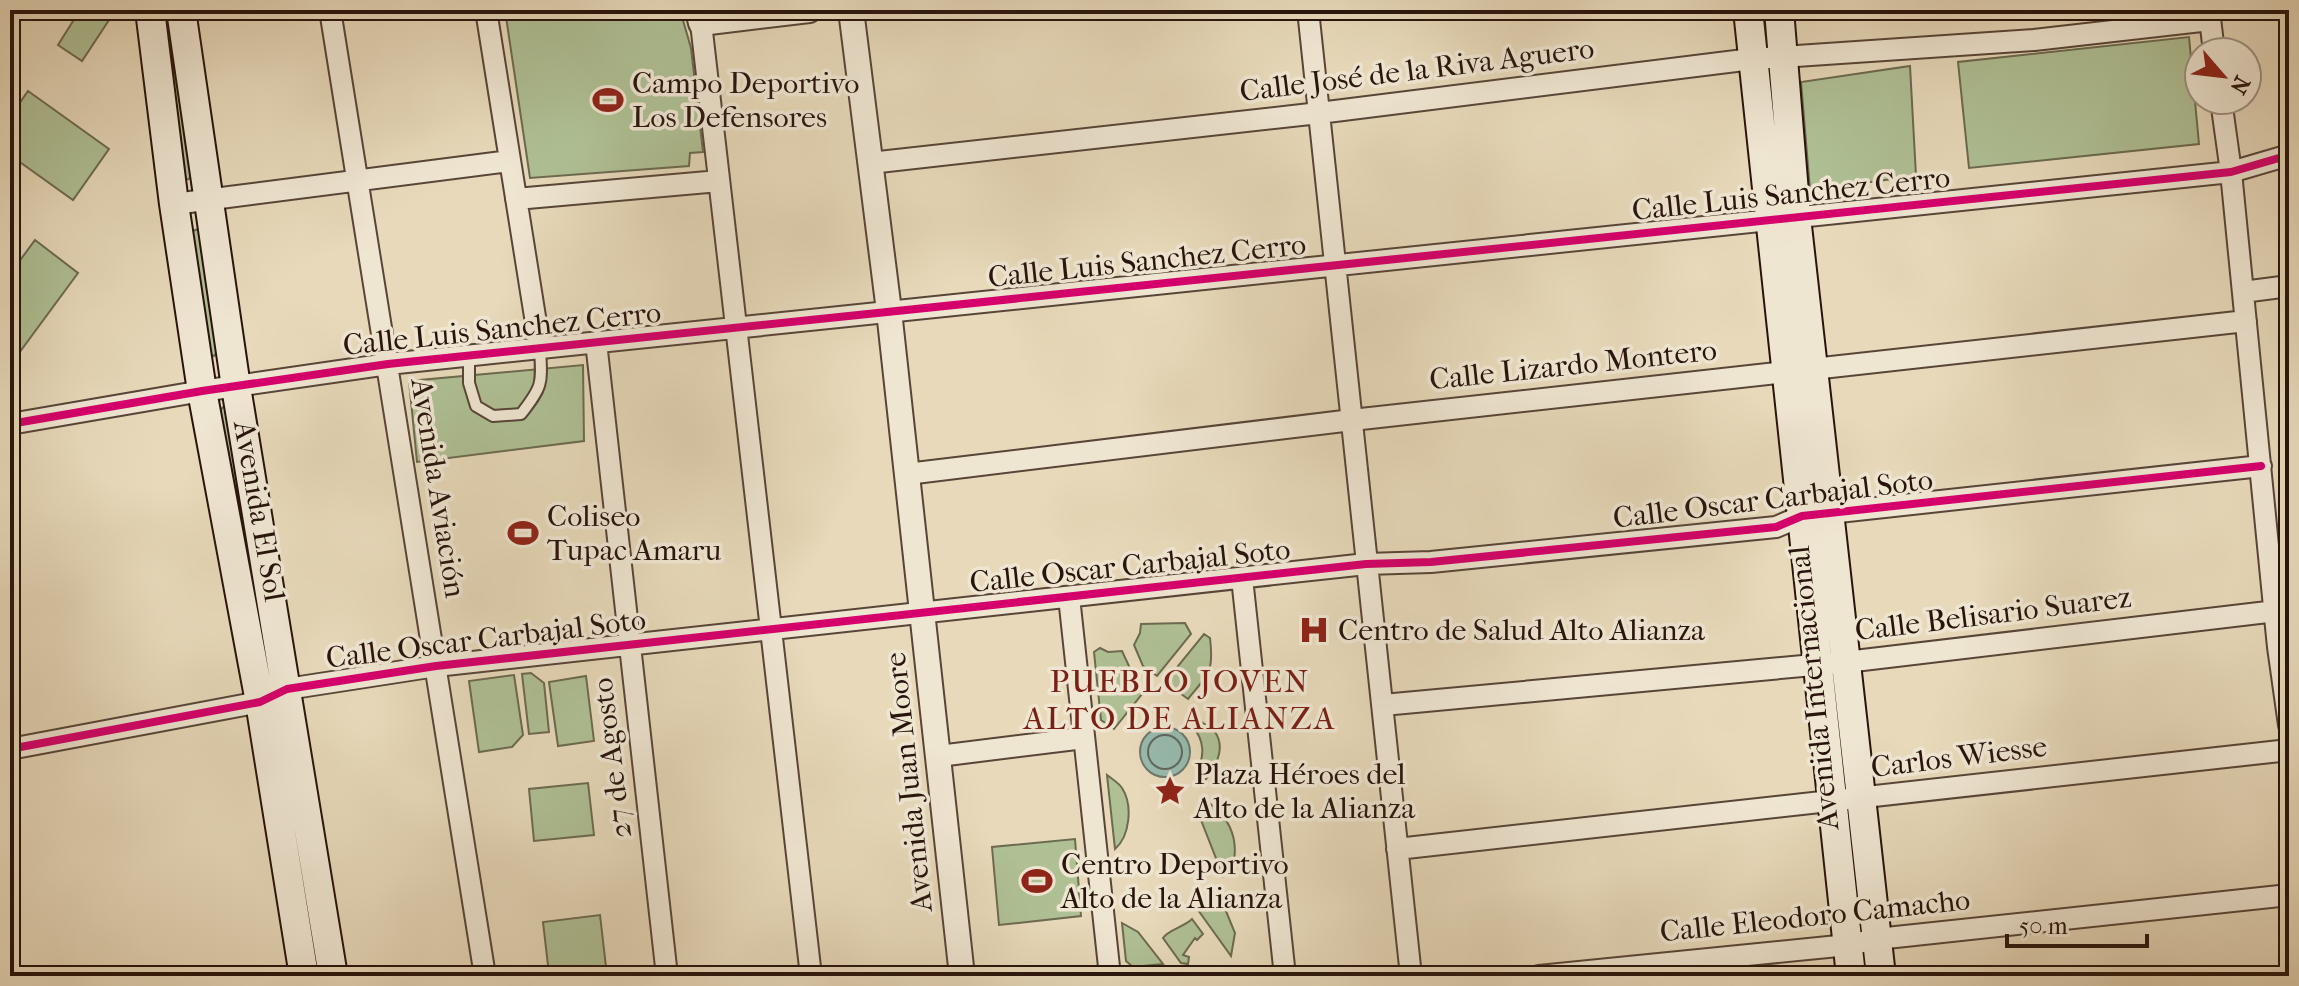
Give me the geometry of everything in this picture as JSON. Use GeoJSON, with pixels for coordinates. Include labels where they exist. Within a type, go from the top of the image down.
{"type":"FeatureCollection","features":[{"type":"Feature","properties":{"kind":"main road","name":"Avenida El Sol"},"geometry":{"type":"LineString","coordinates":[[150,10],[174,204],[202,391],[260,702],[304,976]]}},
{"type":"Feature","properties":{"kind":"main road","name":"Avenida El Sol"},"geometry":{"type":"LineString","coordinates":[[181,10],[236,387],[333,976]]}},
{"type":"Feature","properties":{"kind":"main road","name":"Avenida Internacional"},"geometry":{"type":"LineString","coordinates":[[1748,10],[1752,59],[1783,219],[1815,515],[1817,663],[1851,976]]}},
{"type":"Feature","properties":{"kind":"main road","name":"Avenida Internacional"},"geometry":{"type":"LineString","coordinates":[[1779,10],[1783,219]]}},
{"type":"Feature","properties":{"kind":"main road","name":"Avenida Internacional"},"geometry":{"type":"LineString","coordinates":[[1815,515],[1846,662],[1881,976]]}},
{"type":"Feature","properties":{"kind":"street","name":"Avenida Aviación"},"geometry":{"type":"LineString","coordinates":[[330,10],[485,976]]}},
{"type":"Feature","properties":{"kind":"street"},"geometry":{"type":"LineString","coordinates":[[486,10],[540,348]]}},
{"type":"Feature","properties":{"kind":"street"},"geometry":{"type":"LineString","coordinates":[[809,10],[700,16],[811,976]]}},
{"type":"Feature","properties":{"kind":"street","name":"Avenida Juan Moore"},"geometry":{"type":"LineString","coordinates":[[851,10],[889,311],[962,976]]}},
{"type":"Feature","properties":{"kind":"street"},"geometry":{"type":"LineString","coordinates":[[1308,10],[1411,976]]}},
{"type":"Feature","properties":{"kind":"street"},"geometry":{"type":"LineString","coordinates":[[2210,15],[2212,36]]}},
{"type":"Feature","properties":{"kind":"street","name":"Calle José de la Riva Aguero"},"geometry":{"type":"LineString","coordinates":[[870,163],[1319,113],[1752,59],[2034,40],[2210,15]]}},
{"type":"Feature","properties":{"kind":"street"},"geometry":{"type":"LineString","coordinates":[[2223,116],[2289,725]]}},
{"type":"Feature","properties":{"kind":"street","name":"Calle Luis Sanchez Cerro"},"geometry":{"type":"LineString","coordinates":[[10,424],[202,391],[388,364],[2231,172],[2289,155]]}},
{"type":"Feature","properties":{"kind":"street"},"geometry":{"type":"LineString","coordinates":[[174,204],[510,161]]}},
{"type":"Feature","properties":{"kind":"street"},"geometry":{"type":"LineString","coordinates":[[516,199],[719,181]]}},
{"type":"Feature","properties":{"kind":"street"},"geometry":{"type":"LineString","coordinates":[[2243,292],[2289,286]]}},
{"type":"Feature","properties":{"kind":"street","name":"Calle Lizardo Montero"},"geometry":{"type":"LineString","coordinates":[[907,474],[1352,420],[2246,321]]}},
{"type":"Feature","properties":{"kind":"street","name":"27 de Agosto"},"geometry":{"type":"LineString","coordinates":[[596,342],[667,976]]}},
{"type":"Feature","properties":{"kind":"street","name":"Calle Oscar Carbajal Soto"},"geometry":{"type":"LineString","coordinates":[[10,749],[260,702],[287,689],[436,666],[1366,564],[1447,560],[1776,527],[1815,515],[2261,466]]}},
{"type":"Feature","properties":{"kind":"street"},"geometry":{"type":"LineString","coordinates":[[1242,578],[1285,976]]}},
{"type":"Feature","properties":{"kind":"street"},"geometry":{"type":"LineString","coordinates":[[1069,597],[1110,976]]}},
{"type":"Feature","properties":{"kind":"street","name":"Calle Belisario Suarez"},"geometry":{"type":"LineString","coordinates":[[1383,705],[1846,662],[2276,611]]}},
{"type":"Feature","properties":{"kind":"street"},"geometry":{"type":"LineString","coordinates":[[939,756],[1084,738]]}},
{"type":"Feature","properties":{"kind":"street","name":"Carlos Wiesse"},"geometry":{"type":"LineString","coordinates":[[1397,849],[2289,750]]}},
{"type":"Feature","properties":{"kind":"street","name":"Calle Eleodoro Camacho"},"geometry":{"type":"LineString","coordinates":[[1539,976],[2289,895]]}},
{"type":"Feature","properties":{"kind":"lane"},"geometry":{"type":"LineString","coordinates":[[469,355],[469,383],[476,406],[493,416],[521,414],[539,391],[540,348]]}},
{"type":"Feature","properties":{"kind":"shaded area"},"geometry":{"type":"Polygon","coordinates":[[[80,10],[93,10],[109,20],[82,61],[58,45],[80,10]]]}},
{"type":"Feature","properties":{"kind":"shaded area"},"geometry":{"type":"Polygon","coordinates":[[[159,10],[170,10],[191,175],[185,180],[159,10]]]}},
{"type":"Feature","properties":{"kind":"shaded area","name":"Campo Deportivo Los Defensores"},"geometry":{"type":"Polygon","coordinates":[[[505,10],[680,10],[691,48],[703,152],[690,153],[689,166],[530,178],[505,10]]]}},
{"type":"Feature","properties":{"kind":"shaded area"},"geometry":{"type":"Polygon","coordinates":[[[2183,38],[2183,116],[2196,116],[2199,144],[1969,168],[1958,62],[2183,38]]]}},
{"type":"Feature","properties":{"kind":"shaded area"},"geometry":{"type":"Polygon","coordinates":[[[1910,66],[1916,176],[1810,190],[1801,82],[1910,66]]]}},
{"type":"Feature","properties":{"kind":"shaded area"},"geometry":{"type":"Polygon","coordinates":[[[28,91],[109,149],[73,200],[10,155],[10,117],[28,91]]]}},
{"type":"Feature","properties":{"kind":"shaded area"},"geometry":{"type":"Polygon","coordinates":[[[198,229],[201,232],[218,351],[214,356],[209,354],[188,233],[198,229]]]}},
{"type":"Feature","properties":{"kind":"shaded area"},"geometry":{"type":"Polygon","coordinates":[[[35,240],[78,273],[19,353],[10,346],[10,274],[35,240]]]}},
{"type":"Feature","properties":{"kind":"shaded area"},"geometry":{"type":"Polygon","coordinates":[[[583,365],[584,441],[417,462],[409,381],[583,365]]]}},
{"type":"Feature","properties":{"kind":"shaded area"},"geometry":{"type":"Polygon","coordinates":[[[226,405],[268,648],[264,657],[220,410],[226,405]]]}},
{"type":"Feature","properties":{"kind":"shaded area"},"geometry":{"type":"Polygon","coordinates":[[[1185,623],[1191,634],[1157,676],[1143,666],[1134,645],[1141,624],[1185,623]]]}},
{"type":"Feature","properties":{"kind":"shaded area"},"geometry":{"type":"Polygon","coordinates":[[[1204,634],[1210,638],[1210,665],[1188,699],[1165,682],[1204,634]]]}},
{"type":"Feature","properties":{"kind":"shaded area"},"geometry":{"type":"Polygon","coordinates":[[[1100,648],[1108,652],[1122,651],[1142,694],[1114,729],[1101,720],[1094,652],[1100,648]]]}},
{"type":"Feature","properties":{"kind":"shaded area"},"geometry":{"type":"Polygon","coordinates":[[[531,673],[544,683],[549,732],[529,734],[522,674],[531,673]]]}},
{"type":"Feature","properties":{"kind":"shaded area"},"geometry":{"type":"Polygon","coordinates":[[[514,675],[523,735],[512,747],[479,752],[469,681],[514,675]]]}},
{"type":"Feature","properties":{"kind":"shaded area"},"geometry":{"type":"Polygon","coordinates":[[[586,676],[594,741],[558,746],[549,682],[586,676]]]}},
{"type":"Feature","properties":{"kind":"shaded area"},"geometry":{"type":"Polygon","coordinates":[[[1199,720],[1215,732],[1220,746],[1217,760],[1201,786],[1196,773],[1202,749],[1192,726],[1199,720]]]}},
{"type":"Feature","properties":{"kind":"shaded area"},"geometry":{"type":"Polygon","coordinates":[[[1107,775],[1122,788],[1129,811],[1127,828],[1115,849],[1107,775]]]}},
{"type":"Feature","properties":{"kind":"shaded area"},"geometry":{"type":"Polygon","coordinates":[[[588,783],[594,835],[534,841],[529,789],[588,783]]]}},
{"type":"Feature","properties":{"kind":"shaded area"},"geometry":{"type":"Polygon","coordinates":[[[1209,803],[1226,820],[1233,835],[1233,862],[1223,876],[1199,815],[1209,803]]]}},
{"type":"Feature","properties":{"kind":"shaded area","name":"Centro Deportivo Alto de la Alianza"},"geometry":{"type":"Polygon","coordinates":[[[1075,839],[1081,916],[999,925],[992,847],[1075,839]]]}},
{"type":"Feature","properties":{"kind":"shaded area"},"geometry":{"type":"Polygon","coordinates":[[[1219,894],[1235,933],[1231,956],[1198,910],[1203,902],[1219,894]]]}},
{"type":"Feature","properties":{"kind":"shaded area"},"geometry":{"type":"Polygon","coordinates":[[[600,915],[606,967],[549,974],[543,922],[600,915]]]}},
{"type":"Feature","properties":{"kind":"shaded area"},"geometry":{"type":"Polygon","coordinates":[[[1192,919],[1203,934],[1197,940],[1195,938],[1183,955],[1189,957],[1188,964],[1181,963],[1163,938],[1192,919]]]}},
{"type":"Feature","properties":{"kind":"shaded area"},"geometry":{"type":"Polygon","coordinates":[[[1122,923],[1138,932],[1163,964],[1133,967],[1126,961],[1122,923]]]}},
{"type":"Feature","properties":{"kind":"water"},"geometry":{"type":"Polygon","coordinates":[[[1155,728],[1175,728],[1189,742],[1189,762],[1175,776],[1155,776],[1141,762],[1141,742],[1155,728]]]}},
{"type":"Feature","properties":{"kind":"cycle path"},"geometry":{"type":"LineString","coordinates":[[10,424],[202,391],[388,364],[2231,172],[2289,155]]}},
{"type":"Feature","properties":{"kind":"cycle path"},"geometry":{"type":"LineString","coordinates":[[10,749],[260,702],[287,689],[436,666],[1366,564],[1431,562],[1776,527],[1802,516],[2261,466]]}},
{"type":"Feature","properties":{"kind":"place","name":"Campo Deportivo Los Defensores"},"geometry":{"type":"Point","coordinates":[608,100]}},
{"type":"Feature","properties":{"kind":"place","name":"Coliseo Tupac Amaru"},"geometry":{"type":"Point","coordinates":[523,533]}},
{"type":"Feature","properties":{"kind":"place","name":"Centro de Salud Alto Alianza"},"geometry":{"type":"Point","coordinates":[1314,630]}},
{"type":"Feature","properties":{"kind":"place","name":"Plaza Héroes del Alto de la Alianza"},"geometry":{"type":"Point","coordinates":[1170,791]}},
{"type":"Feature","properties":{"kind":"place","name":"Centro Deportivo Alto de la Alianza"},"geometry":{"type":"Point","coordinates":[1037,881]}},
{"type":"Feature","properties":{"kind":"district","name":"PUEBLO JOVEN ALTO DE ALIANZA"},"geometry":{"type":"Point","coordinates":[1180,700]}}]}
